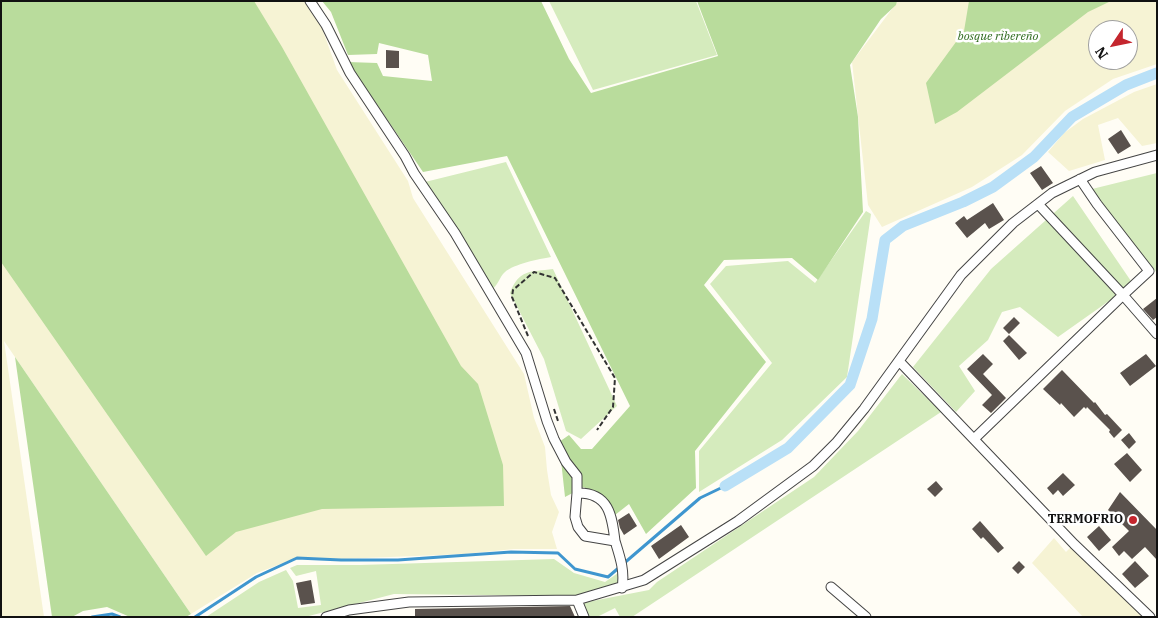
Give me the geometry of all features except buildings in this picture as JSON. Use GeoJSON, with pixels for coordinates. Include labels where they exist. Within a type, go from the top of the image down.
{"type":"FeatureCollection","features":[{"type":"Feature","properties":{"kind":"street"},"geometry":{"type":"LineString","coordinates":[[310,1],[326,25],[350,73],[455,234],[526,353],[546,420],[566,462],[577,476],[575,517],[578,526],[585,536],[615,541]]}},
{"type":"Feature","properties":{"kind":"street"},"geometry":{"type":"LineString","coordinates":[[326,617],[349,610],[409,602],[577,600],[644,580],[738,521],[813,466],[836,443],[864,408],[961,275],[1012,223],[1052,193],[1080,179],[1095,172],[1157,155]]}},
{"type":"Feature","properties":{"kind":"street"},"geometry":{"type":"LineString","coordinates":[[974,439],[1149,271],[1080,179]]}},
{"type":"Feature","properties":{"kind":"street"},"geometry":{"type":"LineString","coordinates":[[1038,204],[1157,334]]}},
{"type":"Feature","properties":{"kind":"street"},"geometry":{"type":"LineString","coordinates":[[898,361],[1074,544],[1150,617]]}},
{"type":"Feature","properties":{"kind":"street"},"geometry":{"type":"LineString","coordinates":[[577,493],[588,493],[604,503],[610,510],[615,541],[621,557],[624,577],[622,588]]}},
{"type":"Feature","properties":{"kind":"street"},"geometry":{"type":"LineString","coordinates":[[831,587],[866,617]]}},
{"type":"Feature","properties":{"kind":"street"},"geometry":{"type":"LineString","coordinates":[[577,600],[584,617]]}},
{"type":"Feature","properties":{"kind":"path"},"geometry":{"type":"LineString","coordinates":[[530,341],[512,297],[513,290],[534,272],[555,278],[615,378],[613,407],[597,430]]}},
{"type":"Feature","properties":{"kind":"path"},"geometry":{"type":"LineString","coordinates":[[553,408],[560,427],[554,439]]}},
{"type":"Feature","properties":{"kind":"green space"},"geometry":{"type":"Polygon","coordinates":[[[1,1],[304,1],[322,28],[337,70],[408,181],[413,198],[524,374],[534,418],[545,447],[551,495],[559,512],[552,532],[557,549],[514,549],[465,554],[340,559],[299,557],[257,573],[191,614],[4,341],[44,617],[1,617],[1,1]]]}},
{"type":"Feature","properties":{"kind":"green space"},"geometry":{"type":"Polygon","coordinates":[[[1,1],[254,1],[282,47],[461,366],[478,384],[503,465],[504,506],[322,509],[236,532],[206,556],[1,262],[1,1]]]}},
{"type":"Feature","properties":{"kind":"green space"},"geometry":{"type":"Polygon","coordinates":[[[322,1],[541,1],[569,59],[591,93],[718,56],[697,1],[897,1],[896,5],[881,19],[850,65],[858,117],[863,212],[818,280],[792,258],[724,260],[704,285],[766,362],[695,451],[696,488],[646,534],[629,504],[615,515],[602,501],[584,487],[565,497],[559,442],[569,435],[581,449],[592,449],[630,406],[507,156],[423,172],[348,62],[377,63],[383,76],[432,81],[428,55],[379,43],[377,54],[348,55],[331,12],[322,1]]]}},
{"type":"Feature","properties":{"kind":"green space"},"geometry":{"type":"Polygon","coordinates":[[[549,1],[696,1],[717,55],[593,90],[549,1]]]}},
{"type":"Feature","properties":{"kind":"green space"},"geometry":{"type":"Polygon","coordinates":[[[896,1],[1157,1],[1157,64],[1113,79],[1065,111],[1022,155],[972,187],[882,227],[868,205],[852,62],[895,5],[896,1]]]}},
{"type":"Feature","properties":{"kind":"green space","name":"bosque ribereño"},"geometry":{"type":"Polygon","coordinates":[[[969,1],[1111,1],[1088,12],[957,112],[935,124],[926,83],[964,31],[969,1]]]}},
{"type":"Feature","properties":{"kind":"green space"},"geometry":{"type":"Polygon","coordinates":[[[1157,84],[1157,143],[1142,146],[1118,118],[1098,125],[1105,160],[1069,171],[1048,152],[1064,133],[1083,119],[1134,92],[1157,84]]]}},
{"type":"Feature","properties":{"kind":"green space"},"geometry":{"type":"Polygon","coordinates":[[[506,162],[551,257],[527,262],[509,269],[490,291],[425,182],[506,162]]]}},
{"type":"Feature","properties":{"kind":"green space"},"geometry":{"type":"Polygon","coordinates":[[[1157,173],[1157,273],[1088,190],[1157,173]]]}},
{"type":"Feature","properties":{"kind":"green space"},"geometry":{"type":"Polygon","coordinates":[[[1073,196],[1133,284],[1058,337],[1020,307],[1002,312],[988,340],[959,366],[975,391],[956,412],[913,367],[991,269],[1073,196]]]}},
{"type":"Feature","properties":{"kind":"green space"},"geometry":{"type":"Polygon","coordinates":[[[866,211],[871,214],[847,377],[782,440],[699,492],[699,451],[772,363],[710,284],[726,266],[788,261],[815,283],[866,211]]]}},
{"type":"Feature","properties":{"kind":"green space"},"geometry":{"type":"Polygon","coordinates":[[[553,269],[617,406],[581,439],[566,431],[544,359],[510,293],[517,280],[526,273],[553,269]]]}},
{"type":"Feature","properties":{"kind":"green space"},"geometry":{"type":"Polygon","coordinates":[[[15,357],[191,614],[186,617],[130,617],[107,607],[83,611],[72,617],[52,617],[15,357]]]}},
{"type":"Feature","properties":{"kind":"green space"},"geometry":{"type":"Polygon","coordinates":[[[902,374],[941,412],[632,617],[620,617],[615,608],[597,617],[589,617],[582,603],[649,590],[657,582],[814,477],[858,431],[902,374]]]}},
{"type":"Feature","properties":{"kind":"green space"},"geometry":{"type":"Polygon","coordinates":[[[1054,538],[1066,552],[1074,544],[1150,617],[1083,617],[1032,563],[1054,538]]]}},
{"type":"Feature","properties":{"kind":"green space"},"geometry":{"type":"Polygon","coordinates":[[[554,559],[574,573],[605,582],[618,573],[618,587],[575,596],[394,594],[305,617],[206,617],[259,582],[286,570],[293,581],[298,608],[321,605],[316,571],[296,576],[290,568],[297,565],[554,559]]]}},
{"type":"Feature","properties":{"kind":"waterway"},"geometry":{"type":"LineString","coordinates":[[725,486],[788,448],[850,385],[872,319],[885,240],[903,226],[963,202],[993,187],[1034,157],[1072,117],[1126,85],[1157,73]]}},
{"type":"Feature","properties":{"kind":"waterway"},"geometry":{"type":"LineString","coordinates":[[195,617],[256,577],[297,558],[398,560],[511,552],[558,553],[575,569],[608,577],[700,498],[725,486]]}},
{"type":"Feature","properties":{"kind":"waterway"},"geometry":{"type":"LineString","coordinates":[[92,617],[112,614],[120,617]]}},
{"type":"Feature","properties":{"kind":"place","name":"TERMOFRIO"},"geometry":{"type":"Point","coordinates":[1133,520]}}]}
